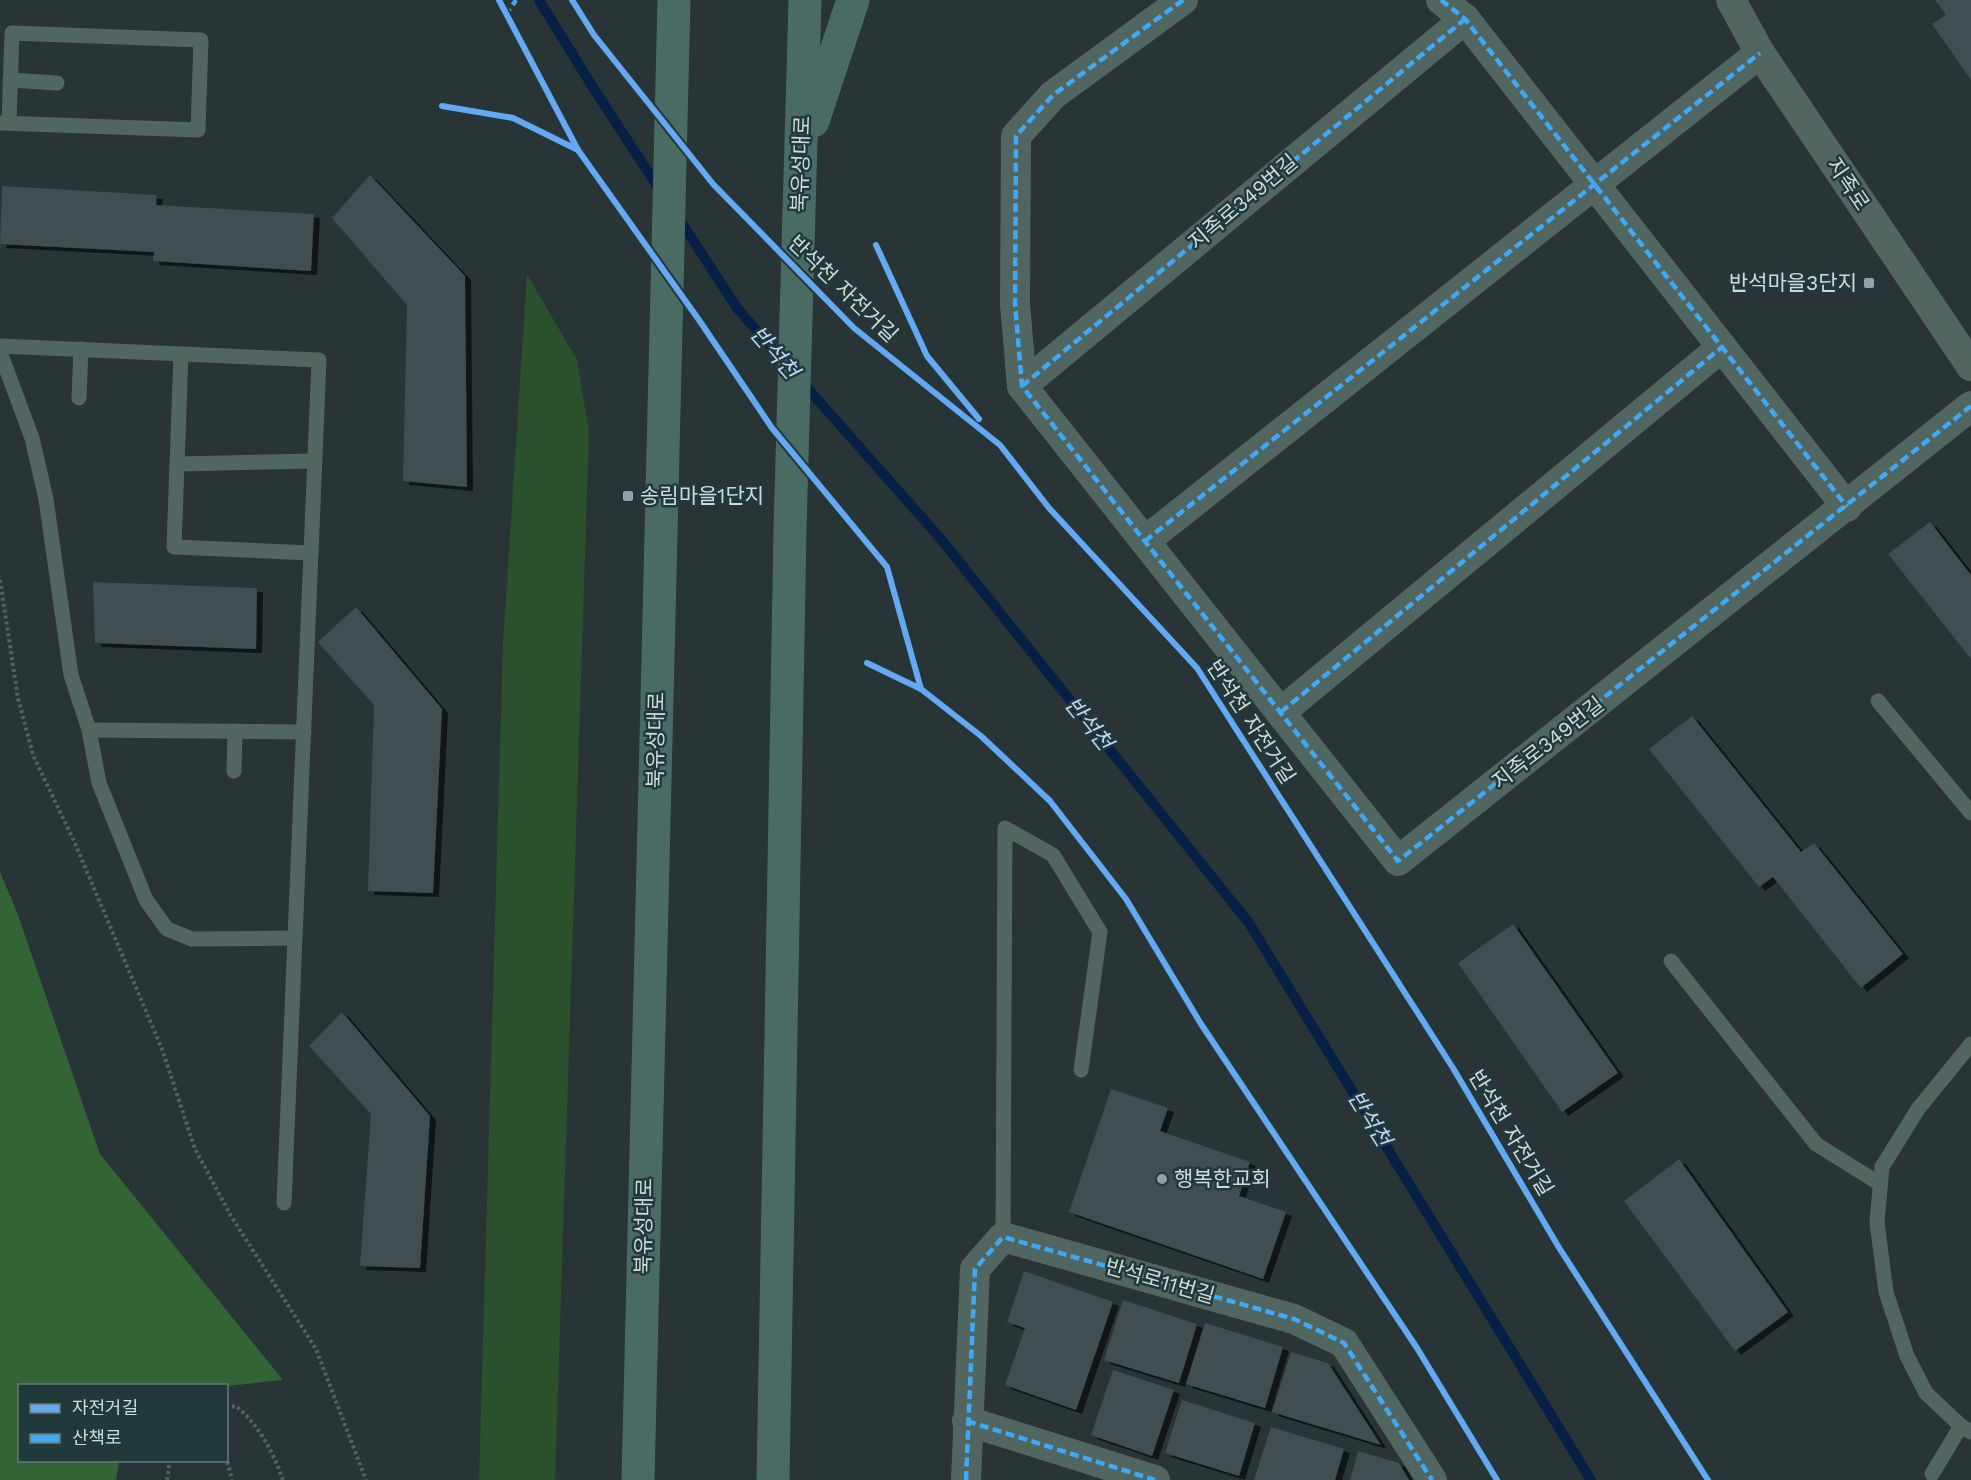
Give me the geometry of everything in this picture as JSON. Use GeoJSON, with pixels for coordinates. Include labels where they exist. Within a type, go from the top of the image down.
{"type":"FeatureCollection","features":[{"type":"Feature","properties":{"kind":"main road","name":"북유성대로"},"geometry":{"type":"LineString","coordinates":[[773,1480],[790,529],[805,0]]}},
{"type":"Feature","properties":{"kind":"main road"},"geometry":{"type":"LineString","coordinates":[[800,179],[809,134],[853,0]]}},
{"type":"Feature","properties":{"kind":"main road","name":"북유성대로"},"geometry":{"type":"LineString","coordinates":[[638,1480],[674,10]]}},
{"type":"Feature","properties":{"kind":"street"},"geometry":{"type":"LineString","coordinates":[[1022,386],[1015,304],[1016,136],[1053,95],[1183,0]]}},
{"type":"Feature","properties":{"kind":"street"},"geometry":{"type":"LineString","coordinates":[[1441,0],[1465,19],[1847,507]]}},
{"type":"Feature","properties":{"kind":"street","name":"지족로"},"geometry":{"type":"LineString","coordinates":[[1731,0],[1760,53],[1971,366]]}},
{"type":"Feature","properties":{"kind":"street","name":"지족로349번길"},"geometry":{"type":"LineString","coordinates":[[1465,19],[1022,386],[1398,861],[1847,507],[1971,406]]}},
{"type":"Feature","properties":{"kind":"street"},"geometry":{"type":"LineString","coordinates":[[1145,541],[1760,53]]}},
{"type":"Feature","properties":{"kind":"street"},"geometry":{"type":"LineString","coordinates":[[1281,712],[1722,347]]}},
{"type":"Feature","properties":{"kind":"street"},"geometry":{"type":"LineString","coordinates":[[966,1480],[975,1269],[1003,1237]]}},
{"type":"Feature","properties":{"kind":"street","name":"반석로11번길"},"geometry":{"type":"LineString","coordinates":[[1003,1237],[1294,1319],[1344,1343],[1432,1480]]}},
{"type":"Feature","properties":{"kind":"street"},"geometry":{"type":"LineString","coordinates":[[967,1421],[1155,1480]]}},
{"type":"Feature","properties":{"kind":"lane"},"geometry":{"type":"LineString","coordinates":[[12,33],[201,40],[198,130],[4,123],[10,80],[12,33]]}},
{"type":"Feature","properties":{"kind":"lane"},"geometry":{"type":"LineString","coordinates":[[10,80],[57,82]]}},
{"type":"Feature","properties":{"kind":"lane"},"geometry":{"type":"LineString","coordinates":[[0,346],[319,360],[284,1203]]}},
{"type":"Feature","properties":{"kind":"lane"},"geometry":{"type":"LineString","coordinates":[[79,398],[81,350]]}},
{"type":"Feature","properties":{"kind":"lane"},"geometry":{"type":"LineString","coordinates":[[0,352],[32,438],[46,499],[71,675],[89,730],[99,783],[147,900],[167,929],[192,939],[295,938]]}},
{"type":"Feature","properties":{"kind":"lane"},"geometry":{"type":"LineString","coordinates":[[181,354],[174,547],[311,553]]}},
{"type":"Feature","properties":{"kind":"lane"},"geometry":{"type":"LineString","coordinates":[[177,464],[315,461]]}},
{"type":"Feature","properties":{"kind":"lane"},"geometry":{"type":"LineString","coordinates":[[1878,701],[1971,813]]}},
{"type":"Feature","properties":{"kind":"lane"},"geometry":{"type":"LineString","coordinates":[[89,730],[304,732]]}},
{"type":"Feature","properties":{"kind":"lane"},"geometry":{"type":"LineString","coordinates":[[234,771],[235,731]]}},
{"type":"Feature","properties":{"kind":"lane"},"geometry":{"type":"LineString","coordinates":[[1003,1237],[1005,828],[1053,855],[1100,932],[1081,1070]]}},
{"type":"Feature","properties":{"kind":"lane"},"geometry":{"type":"LineString","coordinates":[[1671,961],[1816,1144],[1880,1184]]}},
{"type":"Feature","properties":{"kind":"lane"},"geometry":{"type":"LineString","coordinates":[[1932,1474],[1966,1429],[1926,1393],[1907,1356],[1886,1292],[1877,1222],[1880,1184],[1882,1167],[1918,1109],[1971,1044]]}},
{"type":"Feature","properties":{"kind":"path"},"geometry":{"type":"LineString","coordinates":[[0,580],[18,698],[33,755],[74,841],[162,1049],[195,1149],[231,1216],[316,1349],[366,1480]]}},
{"type":"Feature","properties":{"kind":"path"},"geometry":{"type":"LineString","coordinates":[[867,663],[921,689],[981,736],[1050,801],[1126,898],[1201,1024],[1417,1348],[1497,1480]]}},
{"type":"Feature","properties":{"kind":"path"},"geometry":{"type":"LineString","coordinates":[[228,1408],[236,1406],[245,1413],[267,1442],[283,1480]]}},
{"type":"Feature","properties":{"kind":"path"},"geometry":{"type":"LineString","coordinates":[[167,1480],[170,1462]]}},
{"type":"Feature","properties":{"kind":"path"},"geometry":{"type":"LineString","coordinates":[[228,1462],[232,1480]]}},
{"type":"Feature","properties":{"kind":"green space"},"geometry":{"type":"Polygon","coordinates":[[[527,274],[577,360],[589,432],[555,1480],[479,1480],[503,643],[527,274]]]}},
{"type":"Feature","properties":{"kind":"green space"},"geometry":{"type":"Polygon","coordinates":[[[0,872],[17,912],[100,1154],[283,1380],[228,1386],[228,1384],[18,1384],[18,1462],[119,1462],[116,1480],[0,1480],[0,872]]]}},
{"type":"Feature","properties":{"kind":"building"},"geometry":{"type":"Polygon","coordinates":[[[1935,0],[1971,0],[1971,80],[1932,24],[1946,15],[1935,0]]]}},
{"type":"Feature","properties":{"kind":"building"},"geometry":{"type":"Polygon","coordinates":[[[370,175],[465,276],[467,487],[403,481],[407,305],[332,218],[370,175]]]}},
{"type":"Feature","properties":{"kind":"building"},"geometry":{"type":"Polygon","coordinates":[[[2,186],[157,195],[156,205],[314,214],[311,271],[153,261],[154,252],[0,244],[2,186]]]}},
{"type":"Feature","properties":{"kind":"building"},"geometry":{"type":"Polygon","coordinates":[[[1930,522],[1971,575],[1971,659],[1888,554],[1930,522]]]}},
{"type":"Feature","properties":{"kind":"building"},"geometry":{"type":"Polygon","coordinates":[[[93,582],[257,588],[256,649],[95,643],[93,582]]]}},
{"type":"Feature","properties":{"kind":"building"},"geometry":{"type":"Polygon","coordinates":[[[356,607],[442,709],[433,893],[368,891],[374,705],[318,642],[356,607]]]}},
{"type":"Feature","properties":{"kind":"building"},"geometry":{"type":"Polygon","coordinates":[[[1692,716],[1801,852],[1814,843],[1903,954],[1861,988],[1773,877],[1759,887],[1649,749],[1692,716]]]}},
{"type":"Feature","properties":{"kind":"building"},"geometry":{"type":"Polygon","coordinates":[[[1513,924],[1618,1073],[1562,1112],[1458,963],[1513,924]]]}},
{"type":"Feature","properties":{"kind":"building"},"geometry":{"type":"Polygon","coordinates":[[[342,1012],[430,1116],[420,1268],[360,1266],[371,1114],[309,1046],[342,1012]]]}},
{"type":"Feature","properties":{"kind":"building","name":"행복한교회"},"geometry":{"type":"Polygon","coordinates":[[[1111,1089],[1168,1108],[1160,1131],[1250,1162],[1239,1196],[1286,1212],[1263,1279],[1069,1212],[1111,1089]]]}},
{"type":"Feature","properties":{"kind":"building"},"geometry":{"type":"Polygon","coordinates":[[[1679,1159],[1788,1312],[1735,1351],[1624,1201],[1679,1159]]]}},
{"type":"Feature","properties":{"kind":"building"},"geometry":{"type":"Polygon","coordinates":[[[1024,1271],[1113,1302],[1076,1410],[1005,1385],[1025,1328],[1007,1322],[1024,1271]]]}},
{"type":"Feature","properties":{"kind":"building"},"geometry":{"type":"Polygon","coordinates":[[[1123,1300],[1197,1324],[1179,1383],[1104,1360],[1123,1300]]]}},
{"type":"Feature","properties":{"kind":"building"},"geometry":{"type":"Polygon","coordinates":[[[1205,1323],[1283,1347],[1265,1408],[1186,1384],[1205,1323]]]}},
{"type":"Feature","properties":{"kind":"building"},"geometry":{"type":"Polygon","coordinates":[[[1291,1352],[1328,1363],[1381,1445],[1272,1412],[1291,1352]]]}},
{"type":"Feature","properties":{"kind":"building"},"geometry":{"type":"Polygon","coordinates":[[[1113,1370],[1174,1390],[1152,1456],[1091,1435],[1113,1370]]]}},
{"type":"Feature","properties":{"kind":"building"},"geometry":{"type":"Polygon","coordinates":[[[1182,1400],[1255,1423],[1239,1476],[1165,1453],[1182,1400]]]}},
{"type":"Feature","properties":{"kind":"building"},"geometry":{"type":"Polygon","coordinates":[[[1271,1427],[1344,1449],[1335,1480],[1254,1480],[1271,1427]]]}},
{"type":"Feature","properties":{"kind":"building"},"geometry":{"type":"Polygon","coordinates":[[[1358,1451],[1399,1463],[1409,1480],[1350,1480],[1358,1451]]]}},
{"type":"Feature","properties":{"kind":"waterway","name":"반석천"},"geometry":{"type":"LineString","coordinates":[[539,0],[661,192]]}},
{"type":"Feature","properties":{"kind":"waterway","name":"반석천"},"geometry":{"type":"LineString","coordinates":[[678,217],[737,308],[788,366]]}},
{"type":"Feature","properties":{"kind":"waterway","name":"반석천"},"geometry":{"type":"LineString","coordinates":[[802,382],[940,538],[1249,923],[1591,1480]]}},
{"type":"Feature","properties":{"kind":"marked path"},"geometry":{"type":"LineString","coordinates":[[505,16],[516,0]]}},
{"type":"Feature","properties":{"kind":"marked path"},"geometry":{"type":"LineString","coordinates":[[1183,0],[1053,95],[1016,136],[1015,304],[1022,386],[1398,861],[1971,406]]}},
{"type":"Feature","properties":{"kind":"marked path"},"geometry":{"type":"LineString","coordinates":[[1441,0],[1465,19],[1847,507]]}},
{"type":"Feature","properties":{"kind":"marked path"},"geometry":{"type":"LineString","coordinates":[[1022,386],[1465,19]]}},
{"type":"Feature","properties":{"kind":"marked path"},"geometry":{"type":"LineString","coordinates":[[1145,541],[1760,53]]}},
{"type":"Feature","properties":{"kind":"marked path"},"geometry":{"type":"LineString","coordinates":[[1281,712],[1722,347]]}},
{"type":"Feature","properties":{"kind":"marked path"},"geometry":{"type":"LineString","coordinates":[[966,1480],[975,1269],[1003,1237],[1294,1319],[1344,1343],[1432,1480]]}},
{"type":"Feature","properties":{"kind":"marked path"},"geometry":{"type":"LineString","coordinates":[[967,1421],[1155,1480]]}},
{"type":"Feature","properties":{"kind":"cycle path"},"geometry":{"type":"LineString","coordinates":[[499,0],[578,150],[699,320],[772,428],[887,567],[921,689]]}},
{"type":"Feature","properties":{"kind":"cycle path","name":"반석천 자전거길"},"geometry":{"type":"LineString","coordinates":[[572,0],[594,35],[713,184],[854,328],[1000,445],[1049,508],[1197,668],[1453,1068],[1558,1246],[1708,1480]]}},
{"type":"Feature","properties":{"kind":"cycle path"},"geometry":{"type":"LineString","coordinates":[[442,106],[513,118],[578,150]]}},
{"type":"Feature","properties":{"kind":"cycle path","name":"반석천 자전거길"},"geometry":{"type":"LineString","coordinates":[[876,245],[927,356],[979,419]]}},
{"type":"Feature","properties":{"kind":"cycle path"},"geometry":{"type":"LineString","coordinates":[[867,663],[921,689],[981,736],[1050,801],[1126,899],[1201,1024],[1417,1348],[1497,1480]]}},
{"type":"Feature","properties":{"kind":"place","name":"반석마을3단지"},"geometry":{"type":"Point","coordinates":[1869,283]}},
{"type":"Feature","properties":{"kind":"place","name":"송림마을1단지"},"geometry":{"type":"Point","coordinates":[628,496]}},
{"type":"Feature","properties":{"kind":"place","name":"행복한교회"},"geometry":{"type":"Point","coordinates":[1162,1179]}}]}
